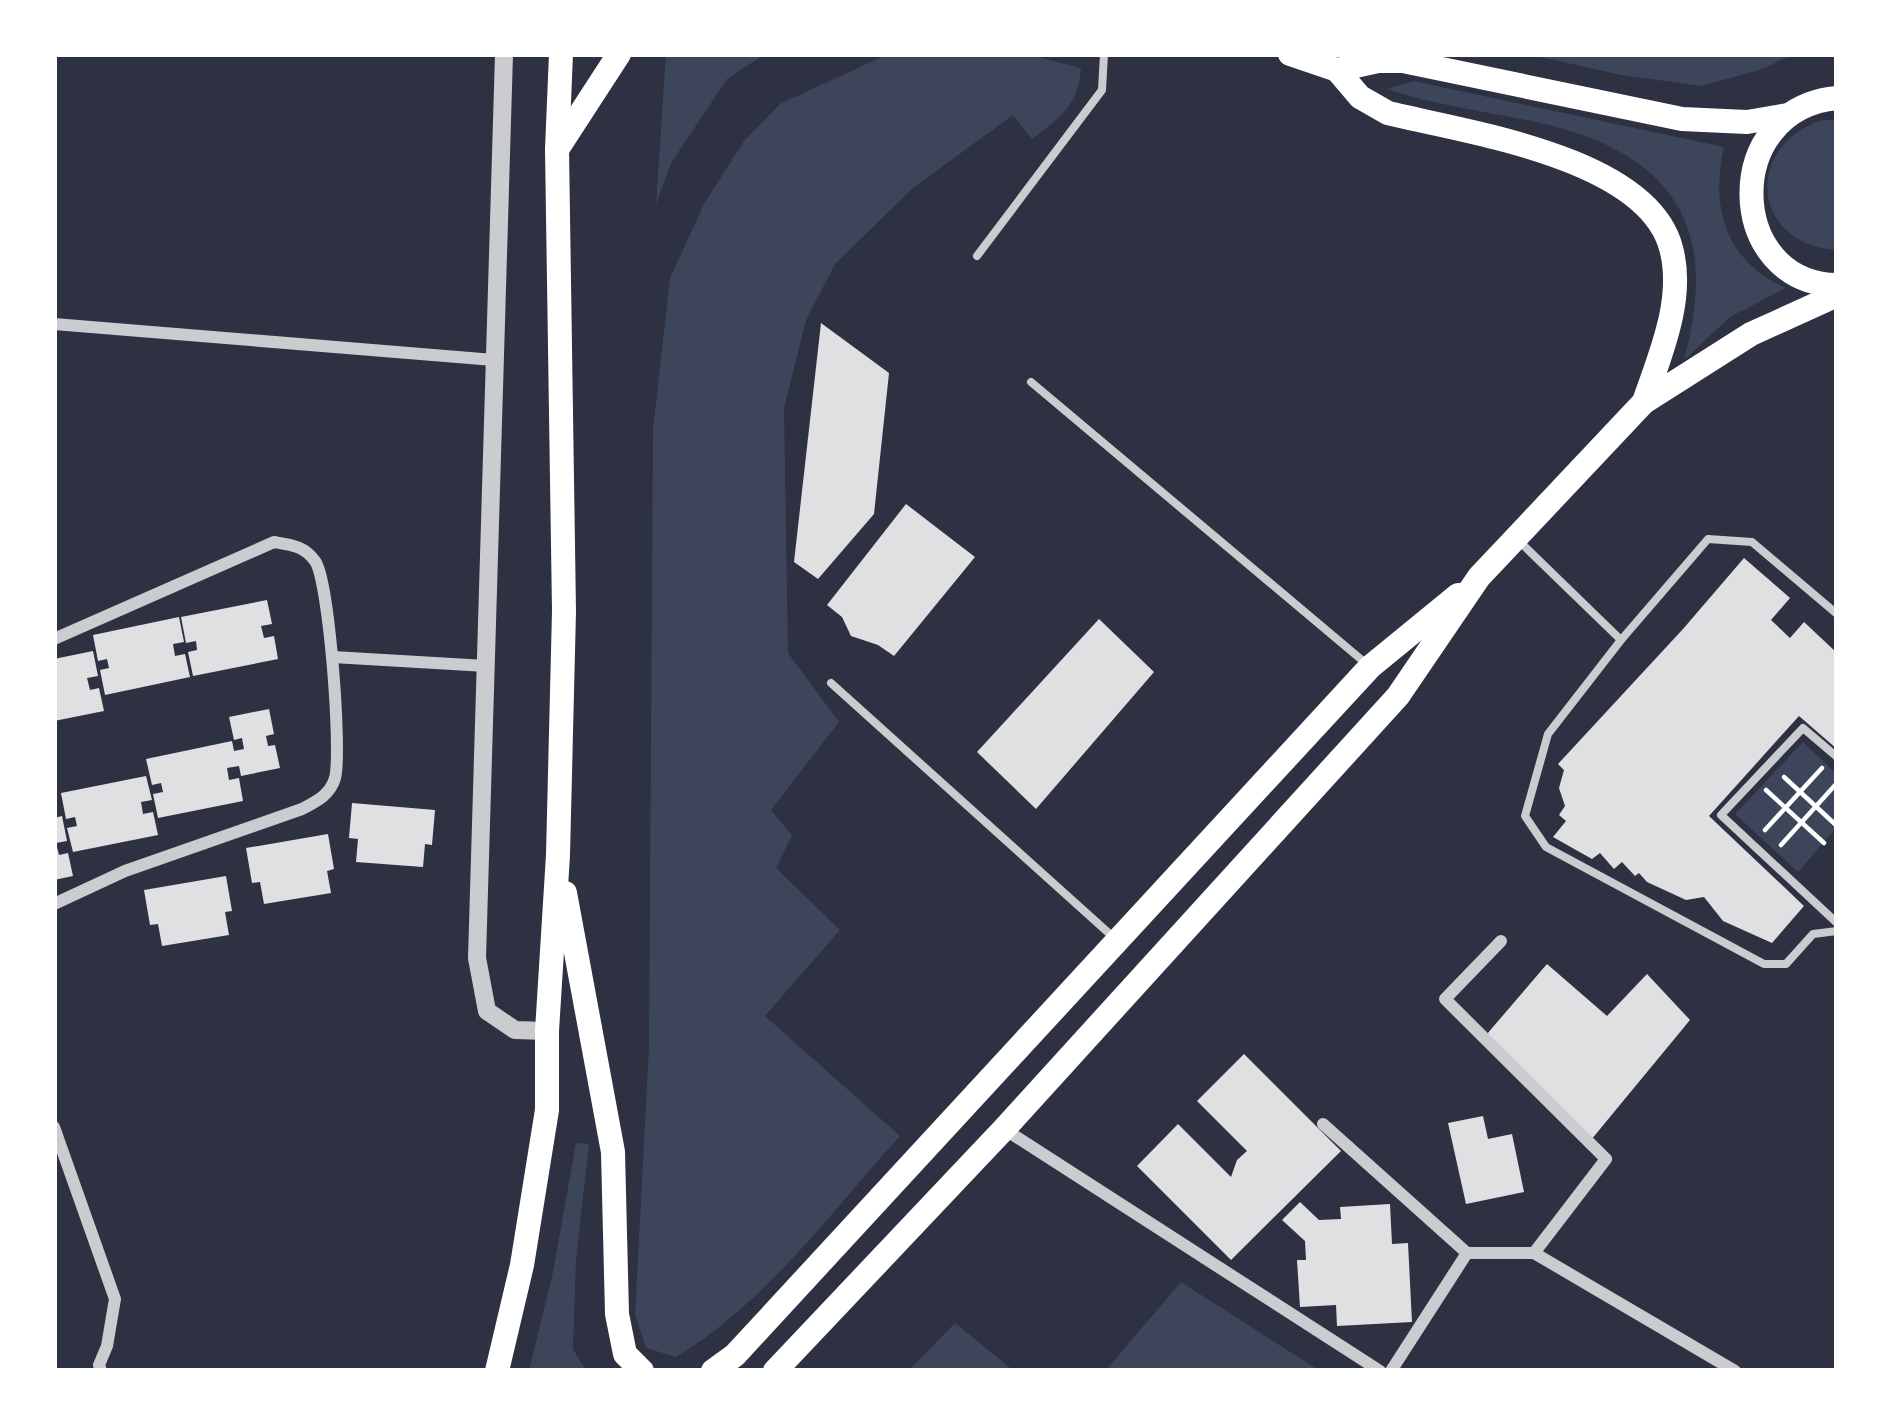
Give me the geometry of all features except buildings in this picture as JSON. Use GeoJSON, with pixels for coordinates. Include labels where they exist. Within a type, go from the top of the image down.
{"type":"FeatureCollection","features":[{"type":"Feature","properties":{"kind":"main road"},"geometry":{"type":"LineString","coordinates":[[497,1371],[543,1154],[547,1110],[564,611],[557,149],[561,54]]}},
{"type":"Feature","properties":{"kind":"main road"},"geometry":{"type":"LineString","coordinates":[[557,149],[619,54]]}},
{"type":"Feature","properties":{"kind":"main road"},"geometry":{"type":"LineString","coordinates":[[1291,54],[1336,70],[1360,97],[1388,113],[1578,163],[1626,190],[1651,213],[1671,247],[1673,298],[1644,402]]}},
{"type":"Feature","properties":{"kind":"main road"},"geometry":{"type":"LineString","coordinates":[[1336,70],[1378,61],[1403,62],[1682,118],[1747,122],[1788,115]]}},
{"type":"Feature","properties":{"kind":"main road"},"geometry":{"type":"LineString","coordinates":[[1837,98],[1808,104],[1788,115],[1766,137],[1753,166],[1749,197],[1756,228],[1773,255],[1798,274],[1837,285]]}},
{"type":"Feature","properties":{"kind":"main road"},"geometry":{"type":"LineString","coordinates":[[713,1371],[751,1337],[1370,667],[1518,540],[1644,402],[1751,334],[1837,295]]}},
{"type":"Feature","properties":{"kind":"main road"},"geometry":{"type":"LineString","coordinates":[[775,1371],[1004,1129],[1398,696],[1479,577]]}},
{"type":"Feature","properties":{"kind":"main road"},"geometry":{"type":"LineString","coordinates":[[558,855],[613,1152],[617,1313],[626,1354],[642,1371]]}},
{"type":"Feature","properties":{"kind":"street"},"geometry":{"type":"LineString","coordinates":[[504,54],[477,958],[487,1011],[515,1030],[547,1031]]}},
{"type":"Feature","properties":{"kind":"street"},"geometry":{"type":"LineString","coordinates":[[54,324],[494,360]]}},
{"type":"Feature","properties":{"kind":"street"},"geometry":{"type":"LineString","coordinates":[[54,639],[274,542],[300,546],[319,565],[333,657],[335,776],[326,796],[302,809],[125,872],[54,904]]}},
{"type":"Feature","properties":{"kind":"street"},"geometry":{"type":"LineString","coordinates":[[333,657],[486,666]]}},
{"type":"Feature","properties":{"kind":"street"},"geometry":{"type":"LineString","coordinates":[[1501,941],[1445,999],[1606,1159],[1534,1253]]}},
{"type":"Feature","properties":{"kind":"street"},"geometry":{"type":"LineString","coordinates":[[1323,1124],[1467,1253],[1534,1253],[1735,1371]]}},
{"type":"Feature","properties":{"kind":"street"},"geometry":{"type":"LineString","coordinates":[[54,1127],[58,1156],[115,1299],[107,1346],[95,1369]]}},
{"type":"Feature","properties":{"kind":"street"},"geometry":{"type":"LineString","coordinates":[[1004,1129],[1380,1371]]}},
{"type":"Feature","properties":{"kind":"street"},"geometry":{"type":"LineString","coordinates":[[1390,1371],[1467,1253]]}},
{"type":"Feature","properties":{"kind":"street"},"geometry":{"type":"LineString","coordinates":[[1697,1371],[1708,1354]]}},
{"type":"Feature","properties":{"kind":"lane"},"geometry":{"type":"LineString","coordinates":[[977,256],[1102,90],[1103,54]]}},
{"type":"Feature","properties":{"kind":"lane"},"geometry":{"type":"LineString","coordinates":[[1031,382],[1370,667]]}},
{"type":"Feature","properties":{"kind":"lane"},"geometry":{"type":"LineString","coordinates":[[1836,756],[1803,728],[1721,815],[1837,927],[1814,934],[1786,964],[1764,964],[1546,847],[1526,816],[1548,734],[1708,538],[1752,542],[1837,614]]}},
{"type":"Feature","properties":{"kind":"lane"},"geometry":{"type":"LineString","coordinates":[[1518,540],[1621,640]]}},
{"type":"Feature","properties":{"kind":"lane"},"geometry":{"type":"LineString","coordinates":[[831,682],[1118,941]]}},
{"type":"Feature","properties":{"kind":"path"},"geometry":{"type":"LineString","coordinates":[[1752,844],[1836,756]]}},
{"type":"Feature","properties":{"kind":"path"},"geometry":{"type":"LineString","coordinates":[[1769,764],[1837,826]]}},
{"type":"Feature","properties":{"kind":"path"},"geometry":{"type":"LineString","coordinates":[[1754,780],[1824,842]]}},
{"type":"Feature","properties":{"kind":"path"},"geometry":{"type":"LineString","coordinates":[[1767,858],[1837,782]]}},
{"type":"Feature","properties":{"kind":"shaded area"},"geometry":{"type":"Polygon","coordinates":[[[666,54],[765,54],[727,79],[671,163],[656,204],[666,54]]]}},
{"type":"Feature","properties":{"kind":"shaded area"},"geometry":{"type":"Polygon","coordinates":[[[888,54],[1026,54],[1081,68],[1072,101],[1032,139],[1013,115],[913,188],[835,264],[806,320],[784,408],[788,653],[839,722],[771,810],[792,835],[776,868],[840,930],[765,1016],[900,1136],[768,1284],[676,1357],[646,1348],[635,1315],[649,1046],[653,429],[670,278],[704,204],[744,141],[780,104],[888,54]]]}},
{"type":"Feature","properties":{"kind":"shaded area"},"geometry":{"type":"Polygon","coordinates":[[[1527,54],[1794,54],[1762,69],[1702,86],[1621,75],[1527,54]]]}},
{"type":"Feature","properties":{"kind":"shaded area"},"geometry":{"type":"Polygon","coordinates":[[[1413,81],[1724,147],[1719,192],[1727,231],[1749,263],[1786,288],[1730,317],[1684,360],[1696,290],[1694,258],[1688,228],[1675,201],[1655,177],[1628,156],[1569,131],[1387,89],[1413,81]]]}},
{"type":"Feature","properties":{"kind":"shaded area"},"geometry":{"type":"Polygon","coordinates":[[[1822,120],[1837,120],[1837,250],[1809,244],[1788,231],[1774,214],[1768,193],[1769,172],[1779,151],[1796,133],[1822,120]]]}},
{"type":"Feature","properties":{"kind":"shaded area"},"geometry":{"type":"Polygon","coordinates":[[[1803,742],[1837,774],[1837,827],[1798,872],[1735,814],[1803,742]]]}},
{"type":"Feature","properties":{"kind":"shaded area"},"geometry":{"type":"Polygon","coordinates":[[[576,1143],[589,1144],[576,1259],[573,1349],[586,1371],[529,1371],[553,1272],[576,1143]]]}},
{"type":"Feature","properties":{"kind":"shaded area"},"geometry":{"type":"Polygon","coordinates":[[[1181,1282],[1320,1371],[1105,1371],[1181,1282]]]}},
{"type":"Feature","properties":{"kind":"shaded area"},"geometry":{"type":"Polygon","coordinates":[[[955,1323],[1014,1371],[908,1371],[955,1323]]]}}]}
